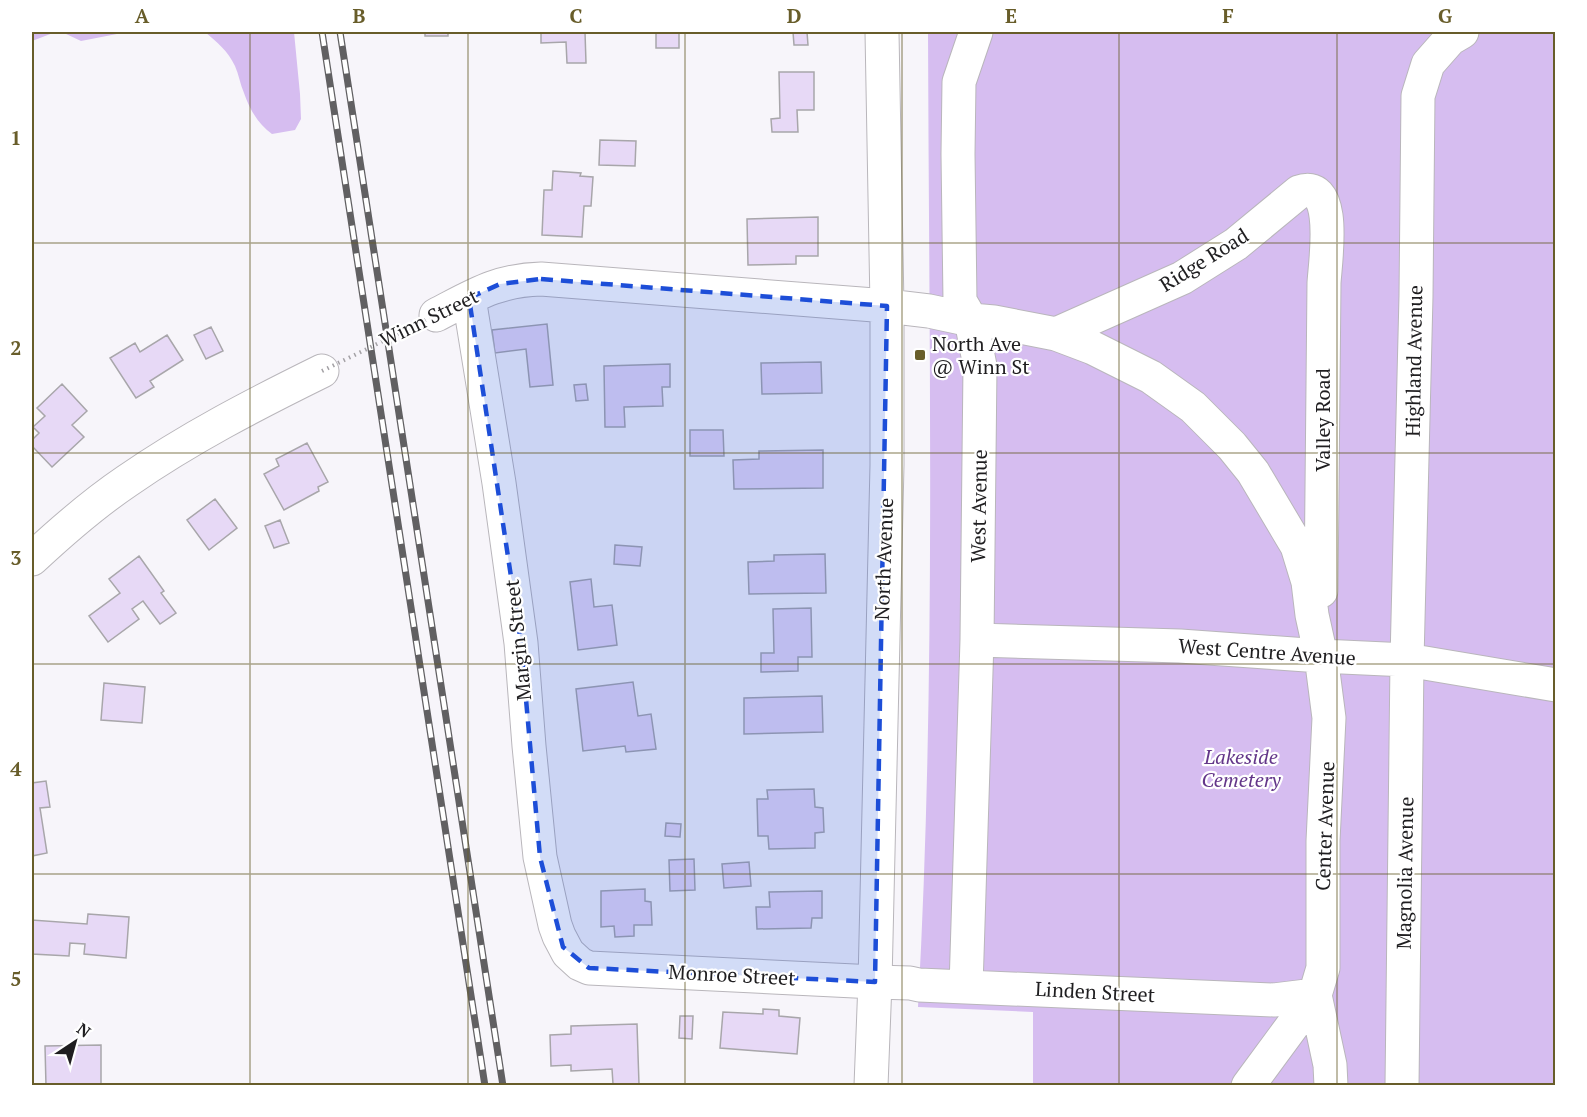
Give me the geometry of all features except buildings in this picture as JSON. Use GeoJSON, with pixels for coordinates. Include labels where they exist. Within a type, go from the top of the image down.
{"type":"FeatureCollection","features":[{"type":"Feature","properties":{"kind":"street","name":"North Avenue"},"geometry":{"type":"LineString","coordinates":[[871,1086],[887,465],[887,306],[882,32]]}},
{"type":"Feature","properties":{"kind":"street","name":"West Avenue"},"geometry":{"type":"LineString","coordinates":[[966,987],[977,640],[980,366],[971,320],[960,301],[958,154],[959,82],[976,32]]}},
{"type":"Feature","properties":{"kind":"street","name":"Highland Avenue"},"geometry":{"type":"LineString","coordinates":[[1407,660],[1416,296],[1418,96],[1428,64],[1450,39],[1462,32]]}},
{"type":"Feature","properties":{"kind":"street","name":"Ridge Road"},"geometry":{"type":"LineString","coordinates":[[1056,334],[1182,278],[1236,244],[1299,192],[1312,191]]}},
{"type":"Feature","properties":{"kind":"street","name":"Valley Road"},"geometry":{"type":"LineString","coordinates":[[1312,191],[1322,198],[1328,236],[1324,283],[1321,656]]}},
{"type":"Feature","properties":{"kind":"street","name":"Winn Street"},"geometry":{"type":"LineString","coordinates":[[436,315],[485,290],[507,283],[541,279],[929,311],[1056,334],[1094,348],[1151,377],[1193,407],[1232,446],[1253,472],[1297,546],[1308,582],[1321,656]]}},
{"type":"Feature","properties":{"kind":"street","name":"Margin Street"},"geometry":{"type":"LineString","coordinates":[[469,298],[499,483],[521,643],[540,857],[559,936],[568,953],[580,964],[589,968]]}},
{"type":"Feature","properties":{"kind":"street"},"geometry":{"type":"LineString","coordinates":[[32,558],[126,481],[191,440],[322,370]]}},
{"type":"Feature","properties":{"kind":"street","name":"West Centre Avenue"},"geometry":{"type":"LineString","coordinates":[[977,640],[1180,646],[1407,660],[1556,685]]}},
{"type":"Feature","properties":{"kind":"street","name":"Center Avenue"},"geometry":{"type":"LineString","coordinates":[[1248,1086],[1315,995],[1323,968],[1323,841],[1329,718],[1321,656]]}},
{"type":"Feature","properties":{"kind":"street","name":"Magnolia Avenue"},"geometry":{"type":"LineString","coordinates":[[1402,1086],[1407,660]]}},
{"type":"Feature","properties":{"kind":"street","name":"Monroe Street"},"geometry":{"type":"LineString","coordinates":[[589,968],[875,982]]}},
{"type":"Feature","properties":{"kind":"street","name":"Linden Street"},"geometry":{"type":"LineString","coordinates":[[875,982],[1274,1000],[1315,995]]}},
{"type":"Feature","properties":{"kind":"street","name":"Center Avenue"},"geometry":{"type":"LineString","coordinates":[[1315,995],[1330,1065],[1331,1086]]}},
{"type":"Feature","properties":{"kind":"path","name":"Winn Street"},"geometry":{"type":"LineString","coordinates":[[322,370],[436,315]]}},
{"type":"Feature","properties":{"kind":"highlighted area"},"geometry":{"type":"Polygon","coordinates":[[[541,279],[887,306],[875,982],[589,968],[563,947],[540,857],[521,643],[469,298],[500,284],[541,279]]]}},
{"type":"Feature","properties":{"kind":"green space"},"geometry":{"type":"Polygon","coordinates":[[[32,32],[127,32],[81,41],[64,33],[53,33],[32,41],[32,32]]]}},
{"type":"Feature","properties":{"kind":"green space"},"geometry":{"type":"Polygon","coordinates":[[[205,32],[294,32],[301,119],[295,130],[272,134],[263,126],[249,105],[229,56],[205,32]]]}},
{"type":"Feature","properties":{"kind":"green space","name":"Lakeside Cemetery"},"geometry":{"type":"Polygon","coordinates":[[[928,32],[1555,32],[1555,1085],[1033,1085],[1033,1012],[918,1007],[924,885],[929,642],[928,32]]]}},
{"type":"Feature","properties":{"kind":"railway"},"geometry":{"type":"LineString","coordinates":[[322,32],[485,1086]]}},
{"type":"Feature","properties":{"kind":"railway"},"geometry":{"type":"LineString","coordinates":[[340,32],[503,1086]]}},
{"type":"Feature","properties":{"kind":"place","name":"North Ave @ Winn St"},"geometry":{"type":"Point","coordinates":[920,355]}}]}
